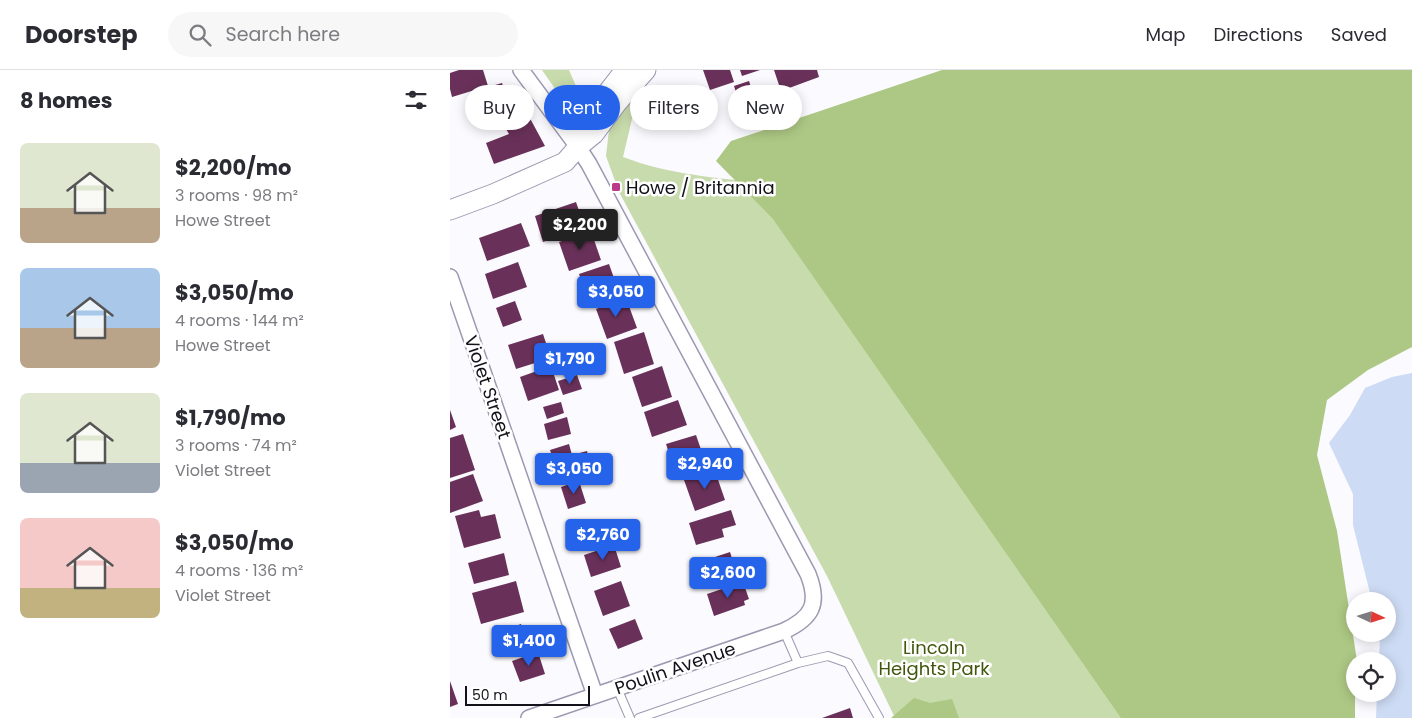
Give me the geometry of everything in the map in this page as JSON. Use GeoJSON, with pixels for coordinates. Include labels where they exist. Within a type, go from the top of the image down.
{"type":"FeatureCollection","features":[{"type":"Feature","properties":{"kind":"street"},"geometry":{"type":"LineString","coordinates":[[521,70],[578,147]]}},
{"type":"Feature","properties":{"kind":"street"},"geometry":{"type":"LineString","coordinates":[[578,147],[589,116],[625,70]]}},
{"type":"Feature","properties":{"kind":"street"},"geometry":{"type":"LineString","coordinates":[[450,210],[493,194],[565,162],[578,147],[594,134],[617,103],[646,70]]}},
{"type":"Feature","properties":{"kind":"street","name":"Poulin Avenue"},"geometry":{"type":"LineString","coordinates":[[529,718],[548,715],[595,695],[784,631],[804,620],[812,606],[813,590],[808,574],[578,147]]}},
{"type":"Feature","properties":{"kind":"street","name":"Violet Street"},"geometry":{"type":"LineString","coordinates":[[450,277],[595,695]]}},
{"type":"Feature","properties":{"kind":"lane"},"geometry":{"type":"LineString","coordinates":[[784,631],[798,663]]}},
{"type":"Feature","properties":{"kind":"lane"},"geometry":{"type":"LineString","coordinates":[[639,718],[798,663],[828,656],[848,663],[879,718]]}},
{"type":"Feature","properties":{"kind":"lane"},"geometry":{"type":"LineString","coordinates":[[617,688],[630,718]]}},
{"type":"Feature","properties":{"kind":"green space"},"geometry":{"type":"Polygon","coordinates":[[[542,70],[569,70],[576,85],[552,85],[542,70]]]}},
{"type":"Feature","properties":{"kind":"green space"},"geometry":{"type":"Polygon","coordinates":[[[942,70],[1412,70],[1412,347],[1368,370],[1327,400],[1317,455],[1337,531],[1346,592],[1346,642],[1354,642],[1356,652],[1346,652],[1346,702],[1355,702],[1355,718],[1121,718],[773,219],[716,161],[731,141],[764,130],[802,130],[802,117],[942,70]]]}},
{"type":"Feature","properties":{"kind":"green space","name":"Lincoln Heights Park"},"geometry":{"type":"Polygon","coordinates":[[[630,100],[630,127],[623,157],[677,172],[769,184],[1139,718],[895,718],[827,576],[619,192],[606,156],[609,130],[620,130],[620,114],[630,100]]]}},
{"type":"Feature","properties":{"kind":"green space"},"geometry":{"type":"Polygon","coordinates":[[[914,698],[930,703],[952,699],[959,718],[891,718],[914,698]]]}},
{"type":"Feature","properties":{"kind":"water"},"geometry":{"type":"Polygon","coordinates":[[[1412,373],[1412,718],[1376,718],[1377,702],[1396,702],[1396,652],[1379,652],[1380,642],[1396,642],[1396,592],[1370,592],[1353,525],[1353,494],[1329,443],[1350,415],[1365,388],[1392,377],[1412,373]]]}},
{"type":"Feature","properties":{"kind":"building"},"geometry":{"type":"Polygon","coordinates":[[[459,70],[483,70],[488,85],[465,85],[465,93],[452,97],[450,73],[459,70]]]}},
{"type":"Feature","properties":{"kind":"building"},"geometry":{"type":"Polygon","coordinates":[[[703,70],[730,70],[734,82],[718,87],[718,85],[708,85],[703,70]]]}},
{"type":"Feature","properties":{"kind":"building"},"geometry":{"type":"Polygon","coordinates":[[[740,70],[760,70],[742,76],[740,70]]]}},
{"type":"Feature","properties":{"kind":"building"},"geometry":{"type":"Polygon","coordinates":[[[774,70],[817,70],[819,77],[797,85],[779,85],[774,70]]]}},
{"type":"Feature","properties":{"kind":"building"},"geometry":{"type":"Polygon","coordinates":[[[749,81],[750,85],[737,85],[749,81]]]}},
{"type":"Feature","properties":{"kind":"building"},"geometry":{"type":"Polygon","coordinates":[[[534,126],[545,146],[494,164],[486,143],[509,134],[507,130],[534,130],[534,126]]]}},
{"type":"Feature","properties":{"kind":"building"},"geometry":{"type":"Polygon","coordinates":[[[576,202],[585,228],[543,242],[535,216],[576,202]]]}},
{"type":"Feature","properties":{"kind":"building"},"geometry":{"type":"Polygon","coordinates":[[[521,223],[530,246],[487,261],[479,238],[521,223]]]}},
{"type":"Feature","properties":{"kind":"building"},"geometry":{"type":"Polygon","coordinates":[[[591,231],[601,260],[569,271],[559,242],[591,231]]]}},
{"type":"Feature","properties":{"kind":"building"},"geometry":{"type":"Polygon","coordinates":[[[518,262],[527,287],[493,299],[485,274],[518,262]]]}},
{"type":"Feature","properties":{"kind":"building"},"geometry":{"type":"Polygon","coordinates":[[[609,264],[620,295],[590,305],[579,274],[609,264]]]}},
{"type":"Feature","properties":{"kind":"building"},"geometry":{"type":"Polygon","coordinates":[[[626,298],[637,328],[607,339],[596,309],[626,298]]]}},
{"type":"Feature","properties":{"kind":"building"},"geometry":{"type":"Polygon","coordinates":[[[515,301],[522,320],[503,327],[496,308],[515,301]]]}},
{"type":"Feature","properties":{"kind":"building"},"geometry":{"type":"Polygon","coordinates":[[[644,332],[654,364],[624,374],[614,342],[644,332]]]}},
{"type":"Feature","properties":{"kind":"building"},"geometry":{"type":"Polygon","coordinates":[[[543,334],[551,358],[516,369],[508,345],[543,334]]]}},
{"type":"Feature","properties":{"kind":"building"},"geometry":{"type":"Polygon","coordinates":[[[551,366],[559,390],[528,401],[520,377],[551,366]]]}},
{"type":"Feature","properties":{"kind":"building"},"geometry":{"type":"Polygon","coordinates":[[[662,366],[672,397],[642,407],[632,377],[662,366]]]}},
{"type":"Feature","properties":{"kind":"building"},"geometry":{"type":"Polygon","coordinates":[[[577,375],[582,389],[563,395],[558,381],[577,375]]]}},
{"type":"Feature","properties":{"kind":"building"},"geometry":{"type":"Polygon","coordinates":[[[678,400],[687,425],[652,437],[644,412],[678,400]]]}},
{"type":"Feature","properties":{"kind":"building"},"geometry":{"type":"Polygon","coordinates":[[[561,402],[564,413],[547,419],[543,407],[561,402]]]}},
{"type":"Feature","properties":{"kind":"building"},"geometry":{"type":"Polygon","coordinates":[[[450,410],[456,427],[450,430],[450,410]]]}},
{"type":"Feature","properties":{"kind":"building"},"geometry":{"type":"Polygon","coordinates":[[[567,417],[571,434],[548,440],[544,424],[567,417]]]}},
{"type":"Feature","properties":{"kind":"building"},"geometry":{"type":"Polygon","coordinates":[[[463,434],[475,470],[450,478],[450,438],[463,434]]]}},
{"type":"Feature","properties":{"kind":"building"},"geometry":{"type":"Polygon","coordinates":[[[696,435],[707,467],[677,477],[666,444],[696,435]]]}},
{"type":"Feature","properties":{"kind":"building"},"geometry":{"type":"Polygon","coordinates":[[[569,444],[572,455],[587,451],[590,463],[558,473],[556,465],[552,466],[549,457],[552,456],[550,450],[569,444]]]}},
{"type":"Feature","properties":{"kind":"building"},"geometry":{"type":"Polygon","coordinates":[[[714,468],[725,500],[695,511],[684,480],[714,468]]]}},
{"type":"Feature","properties":{"kind":"building"},"geometry":{"type":"Polygon","coordinates":[[[473,474],[483,501],[450,513],[450,482],[473,474]]]}},
{"type":"Feature","properties":{"kind":"building"},"geometry":{"type":"Polygon","coordinates":[[[579,481],[586,503],[568,509],[561,487],[579,481]]]}},
{"type":"Feature","properties":{"kind":"building"},"geometry":{"type":"Polygon","coordinates":[[[479,510],[481,517],[495,514],[501,538],[464,548],[455,516],[479,510]]]}},
{"type":"Feature","properties":{"kind":"building"},"geometry":{"type":"Polygon","coordinates":[[[731,510],[736,525],[722,529],[724,537],[696,545],[689,523],[731,510]]]}},
{"type":"Feature","properties":{"kind":"building"},"geometry":{"type":"Polygon","coordinates":[[[591,520],[595,534],[600,533],[603,544],[583,550],[581,544],[573,546],[569,531],[576,529],[574,524],[591,520]]]}},
{"type":"Feature","properties":{"kind":"building"},"geometry":{"type":"Polygon","coordinates":[[[614,545],[621,567],[591,577],[584,555],[614,545]]]}},
{"type":"Feature","properties":{"kind":"building"},"geometry":{"type":"Polygon","coordinates":[[[730,552],[738,577],[720,583],[712,558],[730,552]]]}},
{"type":"Feature","properties":{"kind":"building"},"geometry":{"type":"Polygon","coordinates":[[[504,553],[509,575],[474,584],[468,563],[504,553]]]}},
{"type":"Feature","properties":{"kind":"building"},"geometry":{"type":"Polygon","coordinates":[[[516,581],[524,612],[481,624],[472,593],[516,581]]]}},
{"type":"Feature","properties":{"kind":"building"},"geometry":{"type":"Polygon","coordinates":[[[621,581],[630,606],[603,616],[594,591],[621,581]]]}},
{"type":"Feature","properties":{"kind":"building"},"geometry":{"type":"Polygon","coordinates":[[[743,582],[749,599],[744,601],[745,605],[714,616],[707,594],[743,582]]]}},
{"type":"Feature","properties":{"kind":"building"},"geometry":{"type":"Polygon","coordinates":[[[635,619],[643,639],[618,649],[609,629],[635,619]]]}},
{"type":"Feature","properties":{"kind":"building"},"geometry":{"type":"Polygon","coordinates":[[[521,624],[528,644],[500,654],[493,634],[521,624]]]}},
{"type":"Feature","properties":{"kind":"building"},"geometry":{"type":"Polygon","coordinates":[[[538,652],[545,674],[520,682],[512,661],[538,652]]]}},
{"type":"Feature","properties":{"kind":"building"},"geometry":{"type":"Polygon","coordinates":[[[450,681],[458,704],[450,707],[450,681]]]}},
{"type":"Feature","properties":{"kind":"building"},"geometry":{"type":"Polygon","coordinates":[[[850,708],[853,718],[822,718],[850,708]]]}},
{"type":"Feature","properties":{"kind":"place","name":"Howe / Britannia"},"geometry":{"type":"Point","coordinates":[616,187]}}]}
